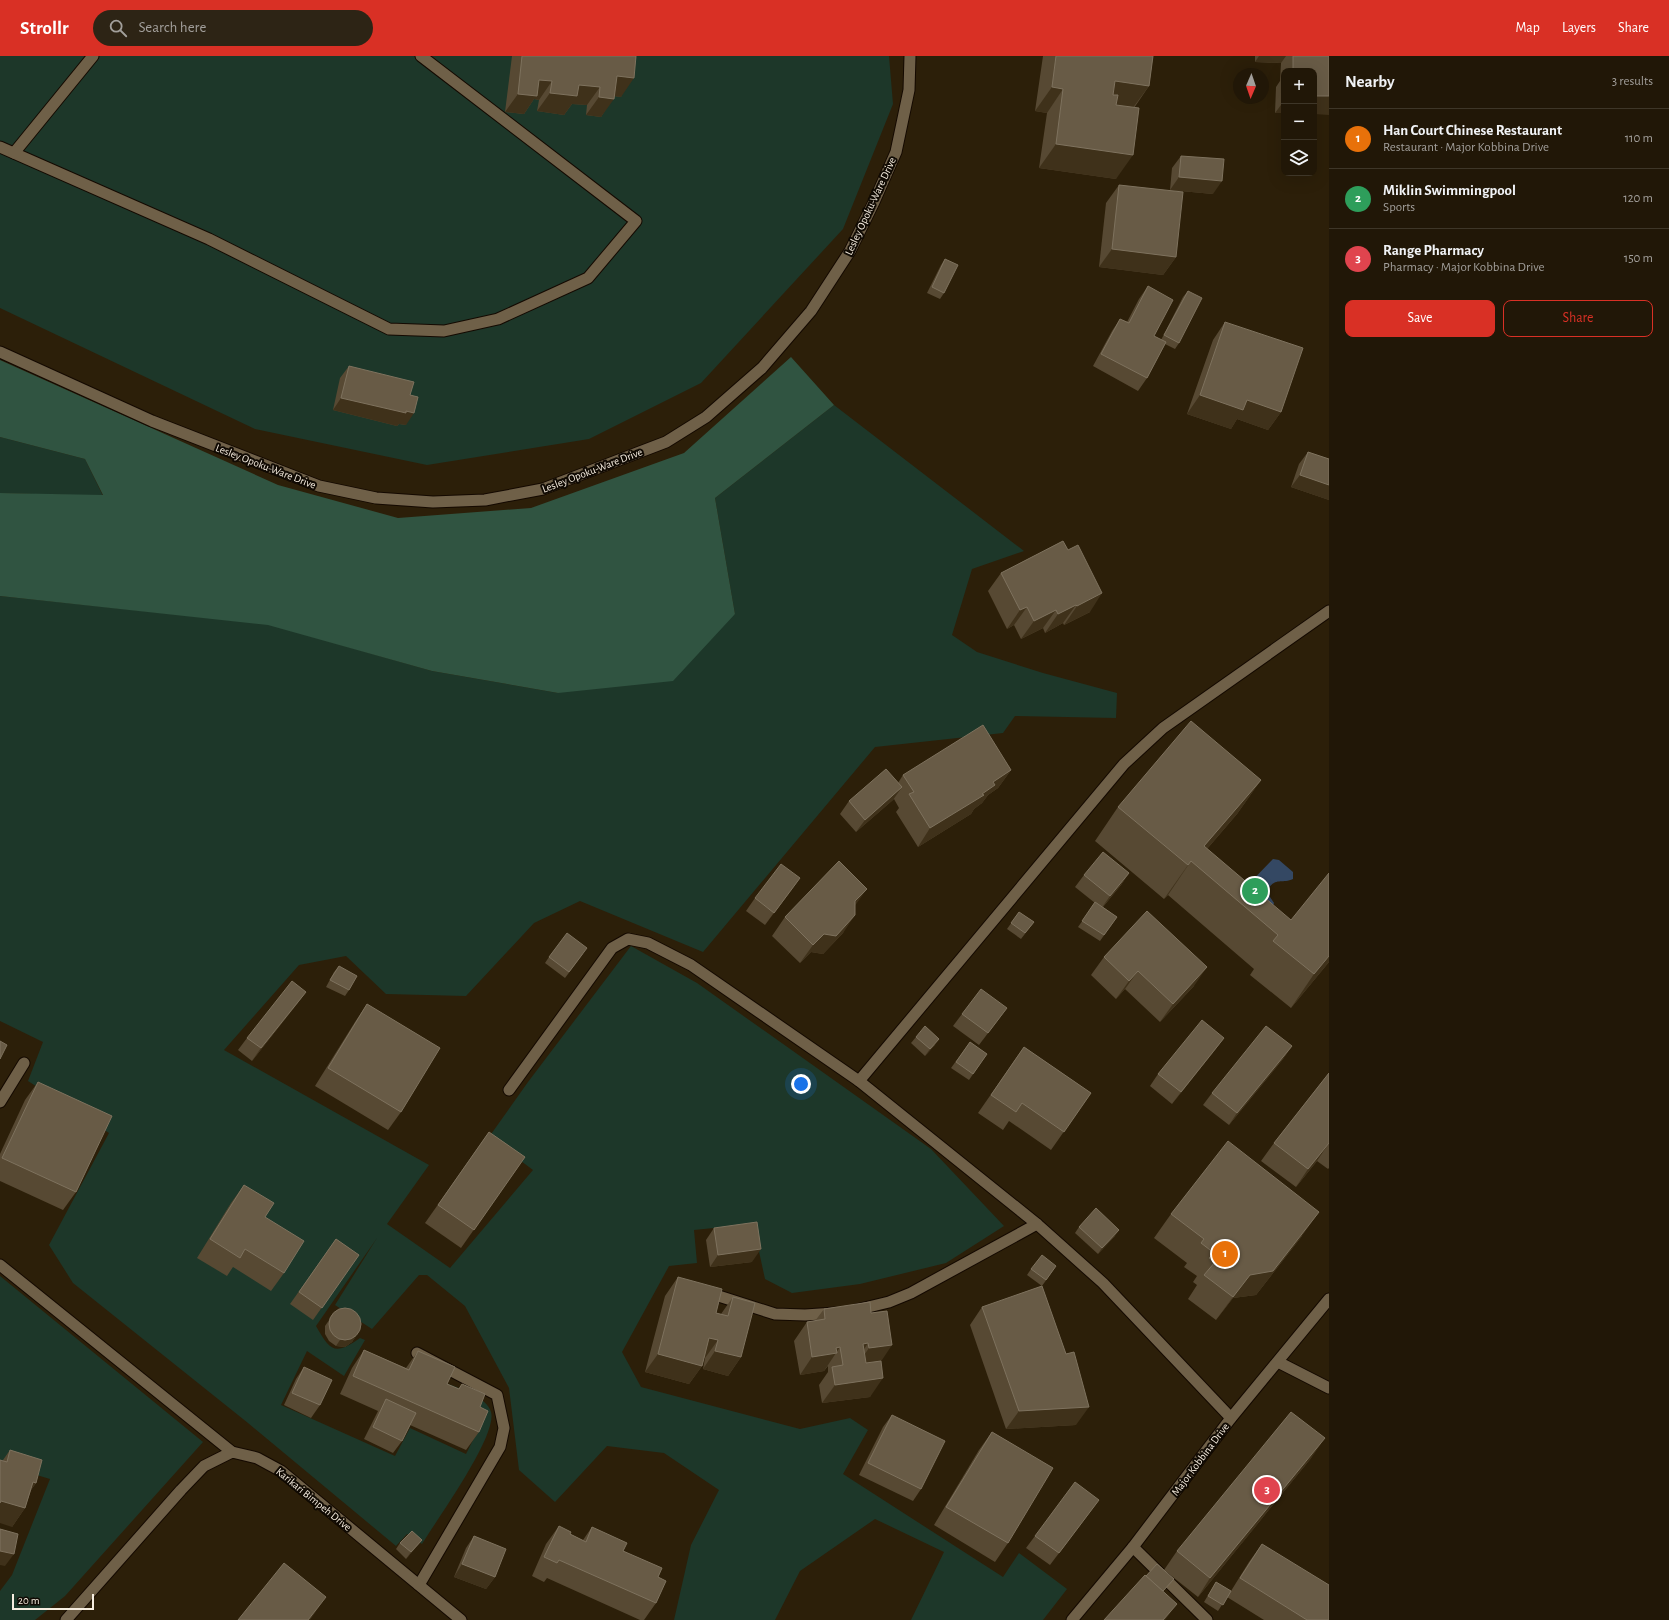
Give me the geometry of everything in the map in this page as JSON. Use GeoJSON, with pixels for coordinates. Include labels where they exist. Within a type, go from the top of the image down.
{"type":"FeatureCollection","features":[{"type":"Feature","properties":{"kind":"street"},"geometry":{"type":"LineString","coordinates":[[14,153],[93,56]]}},
{"type":"Feature","properties":{"kind":"street"},"geometry":{"type":"LineString","coordinates":[[0,147],[209,239],[389,329],[444,331],[498,319],[588,278],[636,221],[421,56]]}},
{"type":"Feature","properties":{"kind":"street","name":"Lesley Opoku-Ware Drive"},"geometry":{"type":"LineString","coordinates":[[0,352],[152,421],[319,486],[376,498],[433,502],[485,500],[543,489],[666,442],[706,417],[762,368],[810,311],[850,251],[874,202],[896,152],[909,90],[910,56]]}},
{"type":"Feature","properties":{"kind":"street"},"geometry":{"type":"LineString","coordinates":[[859,1081],[1124,764],[1163,728],[1329,612]]}},
{"type":"Feature","properties":{"kind":"street"},"geometry":{"type":"LineString","coordinates":[[509,1090],[612,948],[628,939],[648,943],[691,966],[859,1081],[1037,1224],[1103,1283],[1231,1418]]}},
{"type":"Feature","properties":{"kind":"street"},"geometry":{"type":"LineString","coordinates":[[0,1102],[24,1063]]}},
{"type":"Feature","properties":{"kind":"street"},"geometry":{"type":"LineString","coordinates":[[692,1288],[775,1314],[805,1315],[850,1312],[889,1302],[911,1294],[1037,1224]]}},
{"type":"Feature","properties":{"kind":"street"},"geometry":{"type":"LineString","coordinates":[[0,1265],[232,1452],[204,1466],[66,1620]]}},
{"type":"Feature","properties":{"kind":"street","name":"Major Kobbina Drive"},"geometry":{"type":"LineString","coordinates":[[1072,1620],[1133,1547],[1231,1418],[1329,1299]]}},
{"type":"Feature","properties":{"kind":"street"},"geometry":{"type":"LineString","coordinates":[[417,1353],[497,1395],[504,1428],[500,1447],[419,1585]]}},
{"type":"Feature","properties":{"kind":"street"},"geometry":{"type":"LineString","coordinates":[[1278,1362],[1329,1388]]}},
{"type":"Feature","properties":{"kind":"street","name":"Karikari Bimpeh Drive"},"geometry":{"type":"LineString","coordinates":[[232,1452],[258,1458],[280,1471],[461,1620]]}},
{"type":"Feature","properties":{"kind":"street"},"geometry":{"type":"LineString","coordinates":[[1133,1547],[1207,1620]]}},
{"type":"Feature","properties":{"kind":"green space"},"geometry":{"type":"Polygon","coordinates":[[[0,56],[889,56],[893,104],[843,229],[701,383],[589,439],[427,465],[255,429],[0,308],[0,56]]]}},
{"type":"Feature","properties":{"kind":"green space"},"geometry":{"type":"Polygon","coordinates":[[[791,357],[834,405],[715,498],[735,614],[673,681],[558,693],[432,671],[268,625],[0,596],[0,493],[103,495],[85,459],[0,437],[0,360],[278,485],[398,518],[531,508],[684,453],[791,357]]]}},
{"type":"Feature","properties":{"kind":"green space"},"geometry":{"type":"Polygon","coordinates":[[[834,405],[1024,551],[972,569],[952,635],[977,652],[1043,673],[1117,693],[1116,718],[1015,716],[1003,733],[875,747],[703,952],[580,901],[534,923],[466,996],[386,994],[346,956],[299,965],[224,1050],[429,1165],[387,1224],[450,1268],[533,1170],[489,1137],[528,1082],[631,946],[697,983],[931,1149],[1004,1226],[946,1263],[860,1284],[792,1293],[765,1279],[753,1224],[694,1230],[697,1263],[669,1266],[622,1352],[641,1387],[800,1429],[850,1418],[868,1430],[843,1474],[1003,1577],[1019,1553],[1067,1589],[1043,1620],[911,1620],[944,1552],[875,1519],[800,1571],[775,1620],[674,1620],[691,1545],[719,1490],[664,1453],[607,1446],[555,1502],[519,1470],[509,1388],[465,1306],[427,1275],[419,1275],[372,1329],[335,1305],[377,1238],[316,1326],[329,1346],[334,1348],[339,1349],[345,1347],[360,1338],[365,1340],[344,1376],[307,1351],[281,1405],[395,1456],[410,1428],[466,1454],[480,1426],[441,1395],[446,1383],[472,1394],[484,1402],[491,1412],[491,1423],[476,1458],[452,1498],[422,1544],[407,1534],[396,1546],[248,1423],[73,1283],[49,1245],[109,1133],[28,1081],[43,1042],[0,1021],[0,596],[268,624],[432,671],[558,693],[735,614],[715,498],[834,405]]]}},
{"type":"Feature","properties":{"kind":"green space"},"geometry":{"type":"Polygon","coordinates":[[[0,437],[85,459],[103,496],[0,493],[0,437]]]}},
{"type":"Feature","properties":{"kind":"green space"},"geometry":{"type":"Polygon","coordinates":[[[0,1276],[203,1442],[65,1596],[35,1620],[0,1620],[0,1591],[12,1575],[50,1479],[0,1464],[0,1276]]]}},
{"type":"Feature","properties":{"kind":"water"},"geometry":{"type":"Polygon","coordinates":[[[1273,859],[1279,860],[1293,872],[1293,879],[1274,883],[1268,889],[1270,897],[1274,903],[1271,911],[1239,894],[1273,859]]]}},
{"type":"Feature","properties":{"kind":"building"},"geometry":{"type":"Polygon","coordinates":[[[522,56],[636,56],[634,78],[617,76],[614,99],[599,97],[600,87],[579,85],[577,96],[550,93],[552,81],[539,80],[537,96],[518,94],[522,56]]]}},
{"type":"Feature","properties":{"kind":"building"},"geometry":{"type":"Polygon","coordinates":[[[1056,56],[1153,56],[1149,86],[1115,81],[1113,95],[1118,95],[1116,105],[1139,108],[1133,155],[1056,144],[1063,89],[1052,87],[1056,56]]]}},
{"type":"Feature","properties":{"kind":"building"},"geometry":{"type":"Polygon","coordinates":[[[1293,56],[1329,56],[1329,96],[1317,96],[1317,68],[1293,68],[1293,56]]]}},
{"type":"Feature","properties":{"kind":"building"},"geometry":{"type":"Polygon","coordinates":[[[1181,156],[1224,159],[1222,181],[1179,177],[1181,156]]]}},
{"type":"Feature","properties":{"kind":"building"},"geometry":{"type":"Polygon","coordinates":[[[1119,185],[1183,192],[1176,257],[1112,249],[1119,185]]]}},
{"type":"Feature","properties":{"kind":"building"},"geometry":{"type":"Polygon","coordinates":[[[945,259],[958,265],[944,293],[932,287],[945,259]]]}},
{"type":"Feature","properties":{"kind":"building"},"geometry":{"type":"Polygon","coordinates":[[[1148,286],[1173,300],[1154,336],[1166,342],[1147,378],[1101,354],[1120,319],[1129,323],[1148,286]]]}},
{"type":"Feature","properties":{"kind":"building"},"geometry":{"type":"Polygon","coordinates":[[[1188,291],[1202,298],[1179,343],[1164,335],[1188,291]]]}},
{"type":"Feature","properties":{"kind":"building"},"geometry":{"type":"Polygon","coordinates":[[[1225,322],[1303,348],[1281,412],[1247,400],[1243,410],[1200,395],[1225,322]]]}},
{"type":"Feature","properties":{"kind":"building"},"geometry":{"type":"Polygon","coordinates":[[[349,366],[414,382],[410,395],[418,397],[414,413],[406,411],[406,413],[341,398],[349,366]]]}},
{"type":"Feature","properties":{"kind":"building"},"geometry":{"type":"Polygon","coordinates":[[[1308,452],[1329,459],[1329,485],[1300,475],[1308,452]]]}},
{"type":"Feature","properties":{"kind":"building"},"geometry":{"type":"Polygon","coordinates":[[[1063,541],[1068,550],[1078,545],[1102,593],[1058,614],[1056,610],[1034,621],[1027,607],[1020,610],[1001,573],[1063,541]]]}},
{"type":"Feature","properties":{"kind":"building"},"geometry":{"type":"Polygon","coordinates":[[[1191,721],[1261,780],[1204,846],[1291,920],[1329,873],[1329,956],[1314,974],[1273,941],[1278,935],[1191,861],[1188,865],[1118,807],[1191,721]]]}},
{"type":"Feature","properties":{"kind":"building"},"geometry":{"type":"Polygon","coordinates":[[[983,725],[1011,770],[993,782],[995,785],[982,794],[984,795],[930,828],[909,794],[914,792],[903,775],[983,725]]]}},
{"type":"Feature","properties":{"kind":"building"},"geometry":{"type":"Polygon","coordinates":[[[886,769],[902,787],[865,820],[849,801],[886,769]]]}},
{"type":"Feature","properties":{"kind":"building"},"geometry":{"type":"Polygon","coordinates":[[[1103,852],[1129,873],[1110,896],[1084,875],[1103,852]]]}},
{"type":"Feature","properties":{"kind":"building"},"geometry":{"type":"Polygon","coordinates":[[[839,861],[867,889],[855,901],[855,915],[836,936],[824,934],[813,945],[785,917],[839,861]]]}},
{"type":"Feature","properties":{"kind":"building"},"geometry":{"type":"Polygon","coordinates":[[[781,864],[800,878],[774,913],[755,898],[781,864]]]}},
{"type":"Feature","properties":{"kind":"building"},"geometry":{"type":"Polygon","coordinates":[[[1095,902],[1117,917],[1104,935],[1082,921],[1095,902]]]}},
{"type":"Feature","properties":{"kind":"building"},"geometry":{"type":"Polygon","coordinates":[[[1147,911],[1207,967],[1173,1004],[1138,971],[1129,981],[1104,957],[1147,911]]]}},
{"type":"Feature","properties":{"kind":"building"},"geometry":{"type":"Polygon","coordinates":[[[1019,912],[1034,922],[1025,933],[1011,923],[1019,912]]]}},
{"type":"Feature","properties":{"kind":"building"},"geometry":{"type":"Polygon","coordinates":[[[567,933],[587,948],[569,972],[549,957],[567,933]]]}},
{"type":"Feature","properties":{"kind":"building"},"geometry":{"type":"Polygon","coordinates":[[[339,966],[357,976],[349,990],[330,980],[339,966]]]}},
{"type":"Feature","properties":{"kind":"building"},"geometry":{"type":"Polygon","coordinates":[[[292,981],[306,992],[261,1048],[247,1038],[292,981]]]}},
{"type":"Feature","properties":{"kind":"building"},"geometry":{"type":"Polygon","coordinates":[[[981,989],[1007,1008],[988,1033],[962,1014],[981,989]]]}},
{"type":"Feature","properties":{"kind":"building"},"geometry":{"type":"Polygon","coordinates":[[[367,1004],[440,1048],[401,1112],[328,1068],[367,1004]]]}},
{"type":"Feature","properties":{"kind":"building"},"geometry":{"type":"Polygon","coordinates":[[[1202,1020],[1224,1038],[1181,1092],[1158,1074],[1202,1020]]]}},
{"type":"Feature","properties":{"kind":"building"},"geometry":{"type":"Polygon","coordinates":[[[925,1026],[939,1039],[930,1049],[916,1037],[925,1026]]]}},
{"type":"Feature","properties":{"kind":"building"},"geometry":{"type":"Polygon","coordinates":[[[1266,1026],[1292,1046],[1237,1113],[1212,1093],[1266,1026]]]}},
{"type":"Feature","properties":{"kind":"building"},"geometry":{"type":"Polygon","coordinates":[[[0,1041],[7,1045],[0,1059],[0,1041]]]}},
{"type":"Feature","properties":{"kind":"building"},"geometry":{"type":"Polygon","coordinates":[[[970,1042],[987,1054],[973,1074],[956,1062],[970,1042]]]}},
{"type":"Feature","properties":{"kind":"building"},"geometry":{"type":"Polygon","coordinates":[[[1024,1047],[1091,1093],[1064,1132],[1022,1103],[1016,1112],[991,1095],[1024,1047]]]}},
{"type":"Feature","properties":{"kind":"building"},"geometry":{"type":"Polygon","coordinates":[[[1329,1073],[1329,1143],[1308,1169],[1274,1143],[1329,1073]]]}},
{"type":"Feature","properties":{"kind":"building"},"geometry":{"type":"Polygon","coordinates":[[[38,1082],[112,1116],[76,1192],[2,1158],[38,1082]]]}},
{"type":"Feature","properties":{"kind":"building"},"geometry":{"type":"Polygon","coordinates":[[[489,1132],[525,1157],[474,1230],[438,1205],[489,1132]]]}},
{"type":"Feature","properties":{"kind":"building"},"geometry":{"type":"Polygon","coordinates":[[[1228,1141],[1319,1212],[1273,1271],[1250,1275],[1233,1297],[1204,1275],[1215,1262],[1209,1258],[1214,1253],[1201,1243],[1204,1239],[1171,1214],[1228,1141]]]}},
{"type":"Feature","properties":{"kind":"building"},"geometry":{"type":"Polygon","coordinates":[[[244,1185],[274,1203],[265,1217],[304,1241],[284,1273],[245,1249],[240,1258],[210,1239],[244,1185]]]}},
{"type":"Feature","properties":{"kind":"building"},"geometry":{"type":"Polygon","coordinates":[[[1096,1208],[1119,1230],[1102,1248],[1079,1227],[1096,1208]]]}},
{"type":"Feature","properties":{"kind":"building"},"geometry":{"type":"Polygon","coordinates":[[[757,1222],[761,1249],[718,1255],[714,1228],[757,1222]]]}},
{"type":"Feature","properties":{"kind":"building"},"geometry":{"type":"Polygon","coordinates":[[[336,1239],[359,1255],[322,1308],[299,1292],[336,1239]]]}},
{"type":"Feature","properties":{"kind":"building"},"geometry":{"type":"Polygon","coordinates":[[[1042,1255],[1056,1266],[1046,1280],[1031,1269],[1042,1255]]]}},
{"type":"Feature","properties":{"kind":"building"},"geometry":{"type":"Polygon","coordinates":[[[678,1277],[722,1289],[716,1313],[728,1316],[733,1297],[755,1303],[741,1357],[715,1351],[718,1340],[709,1338],[702,1366],[658,1354],[678,1277]]]}},
{"type":"Feature","properties":{"kind":"building"},"geometry":{"type":"Polygon","coordinates":[[[1042,1286],[1066,1354],[1074,1352],[1089,1407],[1019,1411],[982,1307],[1042,1286]]]}},
{"type":"Feature","properties":{"kind":"building"},"geometry":{"type":"Polygon","coordinates":[[[870,1302],[871,1313],[887,1311],[892,1345],[869,1348],[868,1343],[863,1344],[866,1363],[881,1361],[883,1378],[835,1385],[832,1367],[843,1365],[840,1347],[836,1348],[837,1353],[812,1357],[807,1322],[825,1319],[824,1309],[870,1302]]]}},
{"type":"Feature","properties":{"kind":"building"},"geometry":{"type":"Polygon","coordinates":[[[342,1308],[348,1308],[358,1315],[361,1324],[360,1330],[354,1337],[348,1340],[342,1340],[332,1333],[329,1327],[329,1321],[336,1311],[342,1308]]]}},
{"type":"Feature","properties":{"kind":"building"},"geometry":{"type":"Polygon","coordinates":[[[364,1350],[409,1370],[418,1351],[455,1367],[447,1384],[459,1389],[462,1384],[485,1394],[480,1407],[488,1411],[479,1432],[353,1376],[364,1350]]]}},
{"type":"Feature","properties":{"kind":"building"},"geometry":{"type":"Polygon","coordinates":[[[304,1367],[332,1380],[320,1405],[292,1393],[304,1367]]]}},
{"type":"Feature","properties":{"kind":"building"},"geometry":{"type":"Polygon","coordinates":[[[386,1399],[416,1413],[402,1441],[373,1427],[386,1399]]]}},
{"type":"Feature","properties":{"kind":"building"},"geometry":{"type":"Polygon","coordinates":[[[1291,1412],[1325,1438],[1210,1578],[1177,1551],[1291,1412]]]}},
{"type":"Feature","properties":{"kind":"building"},"geometry":{"type":"Polygon","coordinates":[[[892,1415],[945,1441],[921,1489],[868,1463],[892,1415]]]}},
{"type":"Feature","properties":{"kind":"building"},"geometry":{"type":"Polygon","coordinates":[[[992,1432],[1053,1468],[1008,1543],[946,1507],[992,1432]]]}},
{"type":"Feature","properties":{"kind":"building"},"geometry":{"type":"Polygon","coordinates":[[[10,1450],[42,1460],[36,1483],[33,1482],[25,1508],[1,1501],[0,1503],[0,1460],[7,1462],[10,1450]]]}},
{"type":"Feature","properties":{"kind":"building"},"geometry":{"type":"Polygon","coordinates":[[[1075,1482],[1099,1500],[1059,1553],[1035,1536],[1075,1482]]]}},
{"type":"Feature","properties":{"kind":"building"},"geometry":{"type":"Polygon","coordinates":[[[559,1526],[571,1532],[570,1534],[586,1542],[592,1527],[627,1543],[623,1551],[662,1568],[658,1577],[666,1581],[656,1603],[559,1560],[557,1563],[544,1557],[559,1526]]]}},
{"type":"Feature","properties":{"kind":"building"},"geometry":{"type":"Polygon","coordinates":[[[0,1529],[18,1534],[14,1554],[0,1551],[0,1529]]]}},
{"type":"Feature","properties":{"kind":"building"},"geometry":{"type":"Polygon","coordinates":[[[412,1531],[422,1540],[411,1552],[400,1543],[412,1531]]]}},
{"type":"Feature","properties":{"kind":"building"},"geometry":{"type":"Polygon","coordinates":[[[474,1536],[506,1549],[495,1577],[462,1564],[474,1536]]]}},
{"type":"Feature","properties":{"kind":"building"},"geometry":{"type":"Polygon","coordinates":[[[1262,1544],[1329,1585],[1329,1620],[1307,1620],[1240,1578],[1262,1544]]]}},
{"type":"Feature","properties":{"kind":"building"},"geometry":{"type":"Polygon","coordinates":[[[284,1563],[326,1597],[308,1620],[238,1620],[284,1563]]]}},
{"type":"Feature","properties":{"kind":"building"},"geometry":{"type":"Polygon","coordinates":[[[1157,1564],[1174,1579],[1163,1591],[1146,1576],[1157,1564]]]}},
{"type":"Feature","properties":{"kind":"building"},"geometry":{"type":"Polygon","coordinates":[[[1145,1575],[1177,1604],[1163,1620],[1104,1620],[1145,1575]]]}},
{"type":"Feature","properties":{"kind":"building"},"geometry":{"type":"Polygon","coordinates":[[[1216,1582],[1231,1591],[1223,1605],[1208,1596],[1216,1582]]]}},
{"type":"Feature","properties":{"kind":"place","name":"Miklin Swimmingpool"},"geometry":{"type":"Point","coordinates":[1255,891]}},
{"type":"Feature","properties":{"kind":"place","name":"Han Court Chinese Restaurant"},"geometry":{"type":"Point","coordinates":[1225,1254]}},
{"type":"Feature","properties":{"kind":"place","name":"Range Pharmacy"},"geometry":{"type":"Point","coordinates":[1267,1490]}}]}
